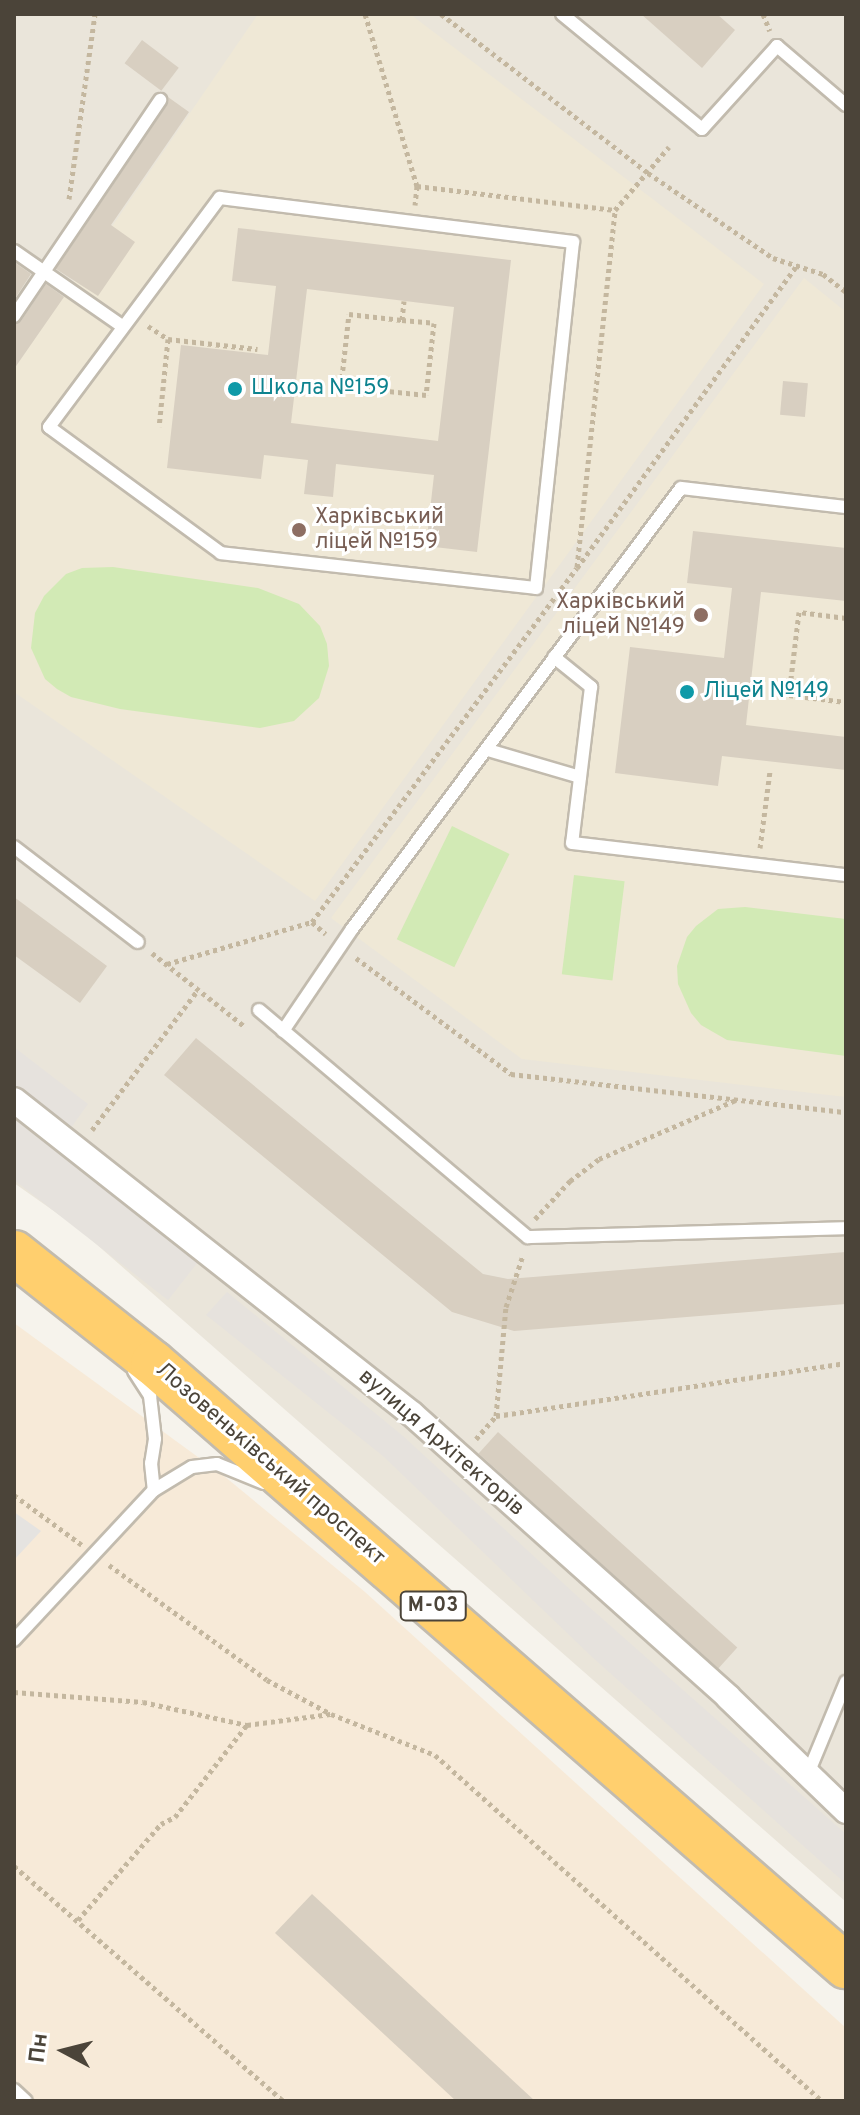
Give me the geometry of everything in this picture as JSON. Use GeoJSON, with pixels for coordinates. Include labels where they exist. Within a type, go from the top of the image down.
{"type":"FeatureCollection","features":[{"type":"Feature","properties":{"kind":"highway","name":"Лозовеньківський проспект"},"geometry":{"type":"LineString","coordinates":[[14,1253],[153,1363],[846,1966]]}},
{"type":"Feature","properties":{"kind":"street","name":"вулиця Архітекторів"},"geometry":{"type":"LineString","coordinates":[[14,1100],[412,1414],[728,1697],[846,1811]]}},
{"type":"Feature","properties":{"kind":"lane"},"geometry":{"type":"LineString","coordinates":[[562,14],[702,129],[777,46],[846,105]]}},
{"type":"Feature","properties":{"kind":"lane"},"geometry":{"type":"LineString","coordinates":[[14,316],[160,100]]}},
{"type":"Feature","properties":{"kind":"lane"},"geometry":{"type":"LineString","coordinates":[[220,198],[573,242],[536,588],[221,553],[49,427],[126,321],[220,198]]}},
{"type":"Feature","properties":{"kind":"lane"},"geometry":{"type":"LineString","coordinates":[[14,251],[126,321]]}},
{"type":"Feature","properties":{"kind":"lane"},"geometry":{"type":"LineString","coordinates":[[283,1031],[554,657],[681,488],[846,507]]}},
{"type":"Feature","properties":{"kind":"lane"},"geometry":{"type":"LineString","coordinates":[[554,657],[591,687],[572,843],[846,875]]}},
{"type":"Feature","properties":{"kind":"lane"},"geometry":{"type":"LineString","coordinates":[[488,750],[580,777]]}},
{"type":"Feature","properties":{"kind":"lane"},"geometry":{"type":"LineString","coordinates":[[14,847],[138,942]]}},
{"type":"Feature","properties":{"kind":"lane"},"geometry":{"type":"LineString","coordinates":[[259,1010],[528,1237],[846,1228]]}},
{"type":"Feature","properties":{"kind":"lane"},"geometry":{"type":"LineString","coordinates":[[129,1364],[150,1396],[155,1439],[151,1463],[154,1490]]}},
{"type":"Feature","properties":{"kind":"lane"},"geometry":{"type":"LineString","coordinates":[[14,1640],[154,1490],[192,1467],[217,1464],[266,1484],[279,1494]]}},
{"type":"Feature","properties":{"kind":"lane"},"geometry":{"type":"LineString","coordinates":[[328,1534],[364,1563],[388,1567]]}},
{"type":"Feature","properties":{"kind":"lane"},"geometry":{"type":"LineString","coordinates":[[807,1776],[843,1697],[846,1682]]}},
{"type":"Feature","properties":{"kind":"lane"},"geometry":{"type":"LineString","coordinates":[[14,2090],[26,2101]]}},
{"type":"Feature","properties":{"kind":"path"},"geometry":{"type":"LineString","coordinates":[[63,244],[95,14]]}},
{"type":"Feature","properties":{"kind":"path"},"geometry":{"type":"LineString","coordinates":[[365,14],[417,186],[414,221]]}},
{"type":"Feature","properties":{"kind":"path"},"geometry":{"type":"LineString","coordinates":[[441,14],[648,173],[773,258],[823,274],[846,292]]}},
{"type":"Feature","properties":{"kind":"path"},"geometry":{"type":"LineString","coordinates":[[577,568],[615,210],[669,147]]}},
{"type":"Feature","properties":{"kind":"path"},"geometry":{"type":"LineString","coordinates":[[417,186],[615,210]]}},
{"type":"Feature","properties":{"kind":"path"},"geometry":{"type":"LineString","coordinates":[[167,964],[312,922],[577,568],[797,265]]}},
{"type":"Feature","properties":{"kind":"path"},"geometry":{"type":"LineString","coordinates":[[402,320],[404,301]]}},
{"type":"Feature","properties":{"kind":"path"},"geometry":{"type":"LineString","coordinates":[[349,314],[402,320],[434,323],[426,395],[341,386],[349,314]]}},
{"type":"Feature","properties":{"kind":"path"},"geometry":{"type":"LineString","coordinates":[[126,321],[168,339],[257,349]]}},
{"type":"Feature","properties":{"kind":"path"},"geometry":{"type":"LineString","coordinates":[[159,427],[168,339]]}},
{"type":"Feature","properties":{"kind":"path"},"geometry":{"type":"LineString","coordinates":[[846,618],[799,612],[789,695],[846,702]]}},
{"type":"Feature","properties":{"kind":"path"},"geometry":{"type":"LineString","coordinates":[[757,865],[770,771]]}},
{"type":"Feature","properties":{"kind":"path"},"geometry":{"type":"LineString","coordinates":[[312,922],[511,1074],[846,1112]]}},
{"type":"Feature","properties":{"kind":"path"},"geometry":{"type":"LineString","coordinates":[[138,942],[245,1026],[259,1010]]}},
{"type":"Feature","properties":{"kind":"path"},"geometry":{"type":"LineString","coordinates":[[77,1149],[198,990]]}},
{"type":"Feature","properties":{"kind":"path"},"geometry":{"type":"LineString","coordinates":[[460,1457],[496,1416],[506,1307],[535,1217],[570,1181],[599,1159],[737,1099]]}},
{"type":"Feature","properties":{"kind":"path"},"geometry":{"type":"LineString","coordinates":[[496,1416],[846,1363]]}},
{"type":"Feature","properties":{"kind":"path"},"geometry":{"type":"LineString","coordinates":[[14,1495],[267,1680],[331,1714],[435,1755],[822,2101]]}},
{"type":"Feature","properties":{"kind":"path"},"geometry":{"type":"LineString","coordinates":[[14,1692],[143,1702],[247,1725],[331,1714]]}},
{"type":"Feature","properties":{"kind":"path"},"geometry":{"type":"LineString","coordinates":[[78,1920],[161,1824],[175,1817],[247,1725]]}},
{"type":"Feature","properties":{"kind":"path"},"geometry":{"type":"LineString","coordinates":[[14,1866],[283,2101]]}},
{"type":"Feature","properties":{"kind":"shaded area"},"geometry":{"type":"Polygon","coordinates":[[[14,14],[846,14],[846,1902],[78,1228],[14,1183],[14,14]]]}},
{"type":"Feature","properties":{"kind":"shaded area","name":"Харківський ліцей №159"},"geometry":{"type":"Polygon","coordinates":[[[258,14],[410,14],[764,284],[315,901],[14,692],[14,369],[258,14]]]}},
{"type":"Feature","properties":{"kind":"shaded area","name":"Харківський ліцей №149"},"geometry":{"type":"Polygon","coordinates":[[[804,278],[846,312],[846,1097],[522,1059],[331,918],[804,278]]]}},
{"type":"Feature","properties":{"kind":"shaded area"},"geometry":{"type":"Polygon","coordinates":[[[14,1047],[88,1104],[70,1129],[14,1086],[14,1047]]]}},
{"type":"Feature","properties":{"kind":"shaded area"},"geometry":{"type":"Polygon","coordinates":[[[14,1119],[198,1262],[168,1300],[14,1180],[14,1119]]]}},
{"type":"Feature","properties":{"kind":"shaded area"},"geometry":{"type":"Polygon","coordinates":[[[227,1292],[403,1436],[588,1606],[846,1834],[846,1884],[591,1656],[383,1456],[206,1315],[227,1292]]]}},
{"type":"Feature","properties":{"kind":"shaded area"},"geometry":{"type":"Polygon","coordinates":[[[14,1323],[224,1476],[365,1592],[846,2028],[846,2101],[14,2101],[14,1323]]]}},
{"type":"Feature","properties":{"kind":"shaded area"},"geometry":{"type":"Polygon","coordinates":[[[14,1512],[41,1531],[14,1560],[14,1512]]]}},
{"type":"Feature","properties":{"kind":"green space"},"geometry":{"type":"Polygon","coordinates":[[[113,567],[258,588],[299,604],[320,626],[327,644],[329,666],[319,698],[294,721],[260,728],[120,709],[71,697],[57,689],[45,679],[31,648],[35,613],[44,596],[66,574],[82,568],[113,567]]]}},
{"type":"Feature","properties":{"kind":"green space"},"geometry":{"type":"Polygon","coordinates":[[[452,826],[510,854],[454,967],[397,939],[452,826]]]}},
{"type":"Feature","properties":{"kind":"green space"},"geometry":{"type":"Polygon","coordinates":[[[574,875],[625,881],[612,980],[562,974],[574,875]]]}},
{"type":"Feature","properties":{"kind":"green space"},"geometry":{"type":"Polygon","coordinates":[[[745,907],[846,919],[846,1056],[727,1040],[701,1025],[691,1013],[678,984],[677,966],[687,937],[718,909],[745,907]]]}},
{"type":"Feature","properties":{"kind":"building"},"geometry":{"type":"Polygon","coordinates":[[[641,14],[717,14],[735,30],[702,68],[641,14]]]}},
{"type":"Feature","properties":{"kind":"building"},"geometry":{"type":"Polygon","coordinates":[[[142,40],[179,68],[161,91],[125,63],[142,40]]]}},
{"type":"Feature","properties":{"kind":"building"},"geometry":{"type":"Polygon","coordinates":[[[168,97],[189,112],[111,225],[135,242],[98,296],[56,269],[167,105],[168,97]]]}},
{"type":"Feature","properties":{"kind":"building","name":"Школа №159"},"geometry":{"type":"Polygon","coordinates":[[[238,228],[511,260],[477,552],[426,546],[434,475],[336,464],[333,497],[304,494],[308,460],[264,455],[261,479],[167,468],[181,345],[268,355],[276,286],[232,281],[238,228]],[[307,289],[291,423],[438,441],[454,307],[307,289]]]}},
{"type":"Feature","properties":{"kind":"building"},"geometry":{"type":"Polygon","coordinates":[[[14,262],[31,274],[14,300],[14,262]]]}},
{"type":"Feature","properties":{"kind":"building"},"geometry":{"type":"Polygon","coordinates":[[[46,284],[64,297],[14,369],[14,325],[21,321],[46,284]]]}},
{"type":"Feature","properties":{"kind":"building"},"geometry":{"type":"Polygon","coordinates":[[[783,381],[808,383],[805,417],[780,415],[783,381]]]}},
{"type":"Feature","properties":{"kind":"building","name":"Ліцей №149"},"geometry":{"type":"Polygon","coordinates":[[[693,531],[846,548],[846,601],[761,592],[746,725],[846,737],[846,770],[722,756],[718,786],[615,773],[630,647],[724,658],[732,588],[687,583],[693,531]]]}},
{"type":"Feature","properties":{"kind":"building"},"geometry":{"type":"Polygon","coordinates":[[[14,897],[107,966],[80,1003],[14,955],[14,897]]]}},
{"type":"Feature","properties":{"kind":"building"},"geometry":{"type":"Polygon","coordinates":[[[196,1038],[483,1274],[508,1279],[846,1252],[846,1304],[514,1331],[452,1312],[164,1075],[196,1038]]]}},
{"type":"Feature","properties":{"kind":"building"},"geometry":{"type":"Polygon","coordinates":[[[498,1432],[737,1647],[718,1669],[479,1454],[498,1432]]]}},
{"type":"Feature","properties":{"kind":"building"},"geometry":{"type":"Polygon","coordinates":[[[312,1894],[535,2101],[456,2101],[275,1933],[312,1894]]]}},
{"type":"Feature","properties":{"kind":"place","name":"Школа №159"},"geometry":{"type":"Point","coordinates":[235,389]}},
{"type":"Feature","properties":{"kind":"place","name":"Харківський ліцей №159"},"geometry":{"type":"Point","coordinates":[299,530]}},
{"type":"Feature","properties":{"kind":"place","name":"Харківський ліцей №149"},"geometry":{"type":"Point","coordinates":[701,615]}},
{"type":"Feature","properties":{"kind":"place","name":"Ліцей №149"},"geometry":{"type":"Point","coordinates":[687,692]}}]}
